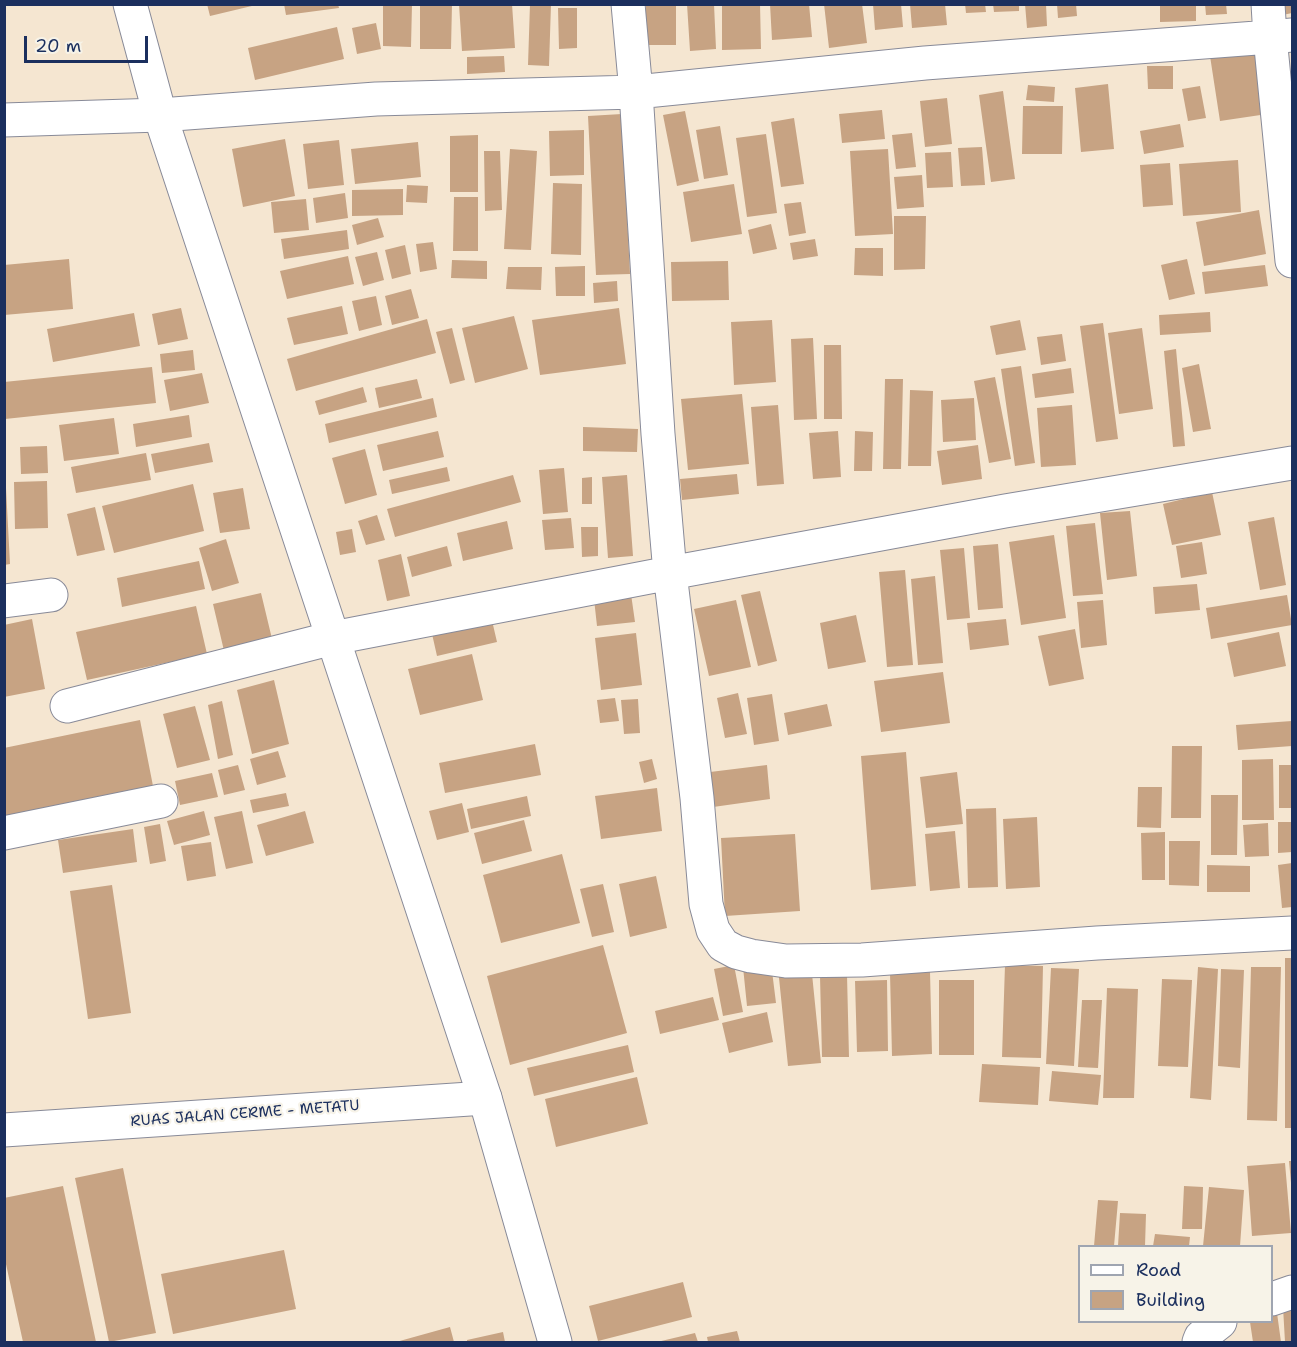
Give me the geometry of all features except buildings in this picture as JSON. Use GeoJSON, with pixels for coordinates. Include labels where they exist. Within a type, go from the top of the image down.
{"type":"FeatureCollection","features":[{"type":"Feature","properties":{"kind":"main road"},"geometry":{"type":"LineString","coordinates":[[130,4],[160,115],[485,1098],[555,1342]]}},
{"type":"Feature","properties":{"kind":"main road"},"geometry":{"type":"LineString","coordinates":[[628,4],[670,573],[690,739],[706,904],[713,930],[723,945],[751,956],[786,961],[862,960],[1108,942],[1293,933]]}},
{"type":"Feature","properties":{"kind":"main road"},"geometry":{"type":"LineString","coordinates":[[1268,4],[1281,36],[1293,261]]}},
{"type":"Feature","properties":{"kind":"main road"},"geometry":{"type":"LineString","coordinates":[[4,120],[160,115],[376,99],[636,92],[925,63],[1281,36]]}},
{"type":"Feature","properties":{"kind":"main road"},"geometry":{"type":"LineString","coordinates":[[67,706],[333,638],[1005,511],[1293,463]]}},
{"type":"Feature","properties":{"kind":"main road"},"geometry":{"type":"LineString","coordinates":[[4,600],[51,595]]}},
{"type":"Feature","properties":{"kind":"main road"},"geometry":{"type":"LineString","coordinates":[[4,832],[160,801]]}},
{"type":"Feature","properties":{"kind":"main road","name":"RUAS JALAN CERME - METATU"},"geometry":{"type":"LineString","coordinates":[[4,1130],[485,1098]]}},
{"type":"Feature","properties":{"kind":"main road"},"geometry":{"type":"LineString","coordinates":[[1273,1299],[1293,1292]]}},
{"type":"Feature","properties":{"kind":"main road"},"geometry":{"type":"LineString","coordinates":[[1199,1342],[1201,1337],[1219,1323]]}}]}
